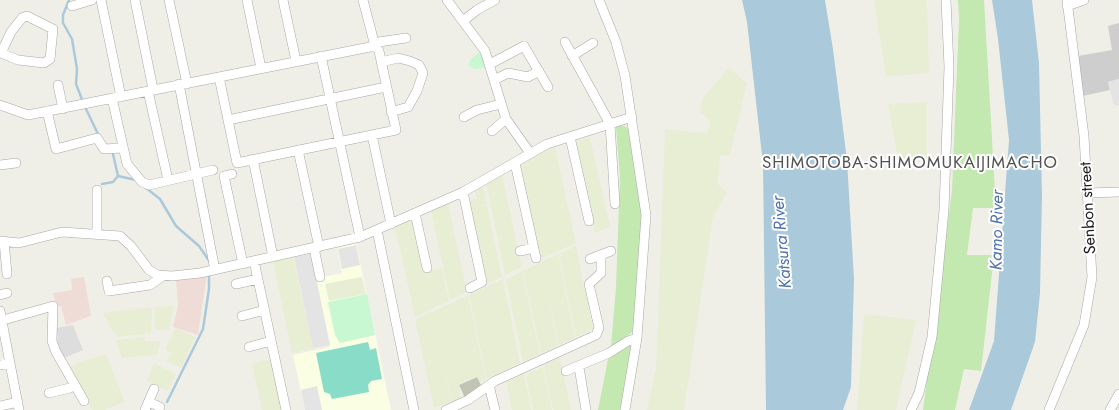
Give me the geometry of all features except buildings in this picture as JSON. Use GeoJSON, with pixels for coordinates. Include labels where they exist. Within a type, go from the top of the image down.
{"type":"FeatureCollection","features":[{"type":"Feature","properties":{"kind":"street"},"geometry":{"type":"LineString","coordinates":[[72,6],[92,0]]}},
{"type":"Feature","properties":{"kind":"street"},"geometry":{"type":"LineString","coordinates":[[101,0],[116,97],[122,148],[127,164],[142,182],[150,185],[196,174],[221,174],[243,264]]}},
{"type":"Feature","properties":{"kind":"street"},"geometry":{"type":"LineString","coordinates":[[135,0],[168,180]]}},
{"type":"Feature","properties":{"kind":"street"},"geometry":{"type":"LineString","coordinates":[[169,0],[211,271]]}},
{"type":"Feature","properties":{"kind":"street"},"geometry":{"type":"LineString","coordinates":[[247,0],[261,68]]}},
{"type":"Feature","properties":{"kind":"street"},"geometry":{"type":"LineString","coordinates":[[283,0],[296,61]]}},
{"type":"Feature","properties":{"kind":"street"},"geometry":{"type":"LineString","coordinates":[[219,77],[237,163],[396,130],[379,51],[375,46],[363,0]]}},
{"type":"Feature","properties":{"kind":"street"},"geometry":{"type":"LineString","coordinates":[[447,0],[485,51],[506,119],[530,153]]}},
{"type":"Feature","properties":{"kind":"street"},"geometry":{"type":"LineString","coordinates":[[463,21],[477,10],[495,0]]}},
{"type":"Feature","properties":{"kind":"street"},"geometry":{"type":"LineString","coordinates":[[599,0],[616,42],[625,76],[646,215],[637,338],[626,410]]}},
{"type":"Feature","properties":{"kind":"street"},"geometry":{"type":"LineString","coordinates":[[911,410],[919,394],[932,337],[944,210],[950,67],[946,0]]}},
{"type":"Feature","properties":{"kind":"street"},"geometry":{"type":"LineString","coordinates":[[1067,3],[1084,0]]}},
{"type":"Feature","properties":{"kind":"street","name":"Senbon street"},"geometry":{"type":"LineString","coordinates":[[1049,410],[1084,324],[1092,277],[1084,136],[1067,3]]}},
{"type":"Feature","properties":{"kind":"street"},"geometry":{"type":"LineString","coordinates":[[27,16],[53,30],[50,59],[44,63],[18,60],[0,53],[11,32],[22,18],[27,16]]}},
{"type":"Feature","properties":{"kind":"street"},"geometry":{"type":"LineString","coordinates":[[0,105],[28,115],[47,112],[375,46],[380,42],[406,38]]}},
{"type":"Feature","properties":{"kind":"street"},"geometry":{"type":"LineString","coordinates":[[565,42],[610,124],[614,204]]}},
{"type":"Feature","properties":{"kind":"street"},"geometry":{"type":"LineString","coordinates":[[572,56],[593,43]]}},
{"type":"Feature","properties":{"kind":"street"},"geometry":{"type":"LineString","coordinates":[[490,64],[524,46],[548,86]]}},
{"type":"Feature","properties":{"kind":"street"},"geometry":{"type":"LineString","coordinates":[[321,56],[360,237]]}},
{"type":"Feature","properties":{"kind":"street"},"geometry":{"type":"LineString","coordinates":[[381,62],[398,58],[410,61],[419,66],[423,73],[417,91],[408,107],[391,112]]}},
{"type":"Feature","properties":{"kind":"street"},"geometry":{"type":"LineString","coordinates":[[494,80],[508,73],[528,77],[539,71]]}},
{"type":"Feature","properties":{"kind":"street"},"geometry":{"type":"LineString","coordinates":[[58,85],[63,109]]}},
{"type":"Feature","properties":{"kind":"street"},"geometry":{"type":"LineString","coordinates":[[228,120],[386,87]]}},
{"type":"Feature","properties":{"kind":"street"},"geometry":{"type":"LineString","coordinates":[[464,117],[477,110],[501,104]]}},
{"type":"Feature","properties":{"kind":"street"},"geometry":{"type":"LineString","coordinates":[[47,112],[56,149],[97,138],[104,149],[122,148]]}},
{"type":"Feature","properties":{"kind":"street"},"geometry":{"type":"LineString","coordinates":[[109,291],[150,285],[163,276],[211,271],[360,237],[463,192],[547,144],[632,117]]}},
{"type":"Feature","properties":{"kind":"street"},"geometry":{"type":"LineString","coordinates":[[492,131],[506,119]]}},
{"type":"Feature","properties":{"kind":"street"},"geometry":{"type":"LineString","coordinates":[[372,135],[391,224]]}},
{"type":"Feature","properties":{"kind":"street"},"geometry":{"type":"LineString","coordinates":[[570,137],[589,221]]}},
{"type":"Feature","properties":{"kind":"street"},"geometry":{"type":"LineString","coordinates":[[298,150],[320,277]]}},
{"type":"Feature","properties":{"kind":"street"},"geometry":{"type":"LineString","coordinates":[[253,159],[274,257]]}},
{"type":"Feature","properties":{"kind":"street"},"geometry":{"type":"LineString","coordinates":[[0,165],[16,162]]}},
{"type":"Feature","properties":{"kind":"street"},"geometry":{"type":"LineString","coordinates":[[515,163],[535,253],[520,252]]}},
{"type":"Feature","properties":{"kind":"street"},"geometry":{"type":"LineString","coordinates":[[97,190],[97,234]]}},
{"type":"Feature","properties":{"kind":"street"},"geometry":{"type":"LineString","coordinates":[[463,192],[482,282],[470,288]]}},
{"type":"Feature","properties":{"kind":"street"},"geometry":{"type":"LineString","coordinates":[[1088,193],[1119,192]]}},
{"type":"Feature","properties":{"kind":"street"},"geometry":{"type":"LineString","coordinates":[[415,213],[427,268]]}},
{"type":"Feature","properties":{"kind":"street"},"geometry":{"type":"LineString","coordinates":[[377,230],[414,410]]}},
{"type":"Feature","properties":{"kind":"street"},"geometry":{"type":"LineString","coordinates":[[7,274],[2,241],[20,243],[62,232],[120,236],[150,270],[163,276]]}},
{"type":"Feature","properties":{"kind":"street"},"geometry":{"type":"LineString","coordinates":[[590,260],[611,251]]}},
{"type":"Feature","properties":{"kind":"street"},"geometry":{"type":"LineString","coordinates":[[446,410],[468,400],[489,385],[523,367],[596,335],[599,328],[589,284],[601,273],[601,255]]}},
{"type":"Feature","properties":{"kind":"street"},"geometry":{"type":"LineString","coordinates":[[254,261],[286,410]]}},
{"type":"Feature","properties":{"kind":"street"},"geometry":{"type":"LineString","coordinates":[[236,284],[258,279]]}},
{"type":"Feature","properties":{"kind":"street"},"geometry":{"type":"LineString","coordinates":[[107,281],[110,301]]}},
{"type":"Feature","properties":{"kind":"street"},"geometry":{"type":"LineString","coordinates":[[1,321],[53,306],[52,341],[56,352],[84,401]]}},
{"type":"Feature","properties":{"kind":"street"},"geometry":{"type":"LineString","coordinates":[[242,316],[265,310]]}},
{"type":"Feature","properties":{"kind":"street"},"geometry":{"type":"LineString","coordinates":[[0,311],[19,406],[0,406]]}},
{"type":"Feature","properties":{"kind":"street"},"geometry":{"type":"LineString","coordinates":[[566,371],[578,368],[609,354],[628,341],[637,338]]}},
{"type":"Feature","properties":{"kind":"street"},"geometry":{"type":"LineString","coordinates":[[249,347],[272,341]]}},
{"type":"Feature","properties":{"kind":"street"},"geometry":{"type":"LineString","coordinates":[[0,365],[10,363]]}},
{"type":"Feature","properties":{"kind":"street"},"geometry":{"type":"LineString","coordinates":[[578,368],[586,410]]}},
{"type":"Feature","properties":{"kind":"street"},"geometry":{"type":"LineString","coordinates":[[48,393],[70,388],[75,385]]}},
{"type":"Feature","properties":{"kind":"street"},"geometry":{"type":"LineString","coordinates":[[489,385],[494,410]]}},
{"type":"Feature","properties":{"kind":"street"},"geometry":{"type":"LineString","coordinates":[[154,389],[147,406],[160,407]]}},
{"type":"Feature","properties":{"kind":"street"},"geometry":{"type":"LineString","coordinates":[[1110,410],[1119,394]]}},
{"type":"Feature","properties":{"kind":"shaded area"},"geometry":{"type":"Polygon","coordinates":[[[874,0],[927,0],[929,73],[886,77],[874,0]]]}},
{"type":"Feature","properties":{"kind":"shaded area"},"geometry":{"type":"Polygon","coordinates":[[[1119,23],[1119,79],[1108,82],[1110,90],[1083,96],[1078,56],[1112,50],[1108,26],[1119,23]]]}},
{"type":"Feature","properties":{"kind":"shaded area"},"geometry":{"type":"Polygon","coordinates":[[[729,68],[747,83],[730,155],[720,156],[718,184],[727,193],[713,217],[684,410],[647,410],[656,369],[665,129],[707,133],[711,122],[700,112],[703,97],[729,68]]]}},
{"type":"Feature","properties":{"kind":"shaded area"},"geometry":{"type":"Polygon","coordinates":[[[1119,79],[1119,105],[1114,106],[1108,82],[1119,79]]]}},
{"type":"Feature","properties":{"kind":"shaded area"},"geometry":{"type":"Polygon","coordinates":[[[927,102],[927,157],[898,159],[888,104],[927,102]]]}},
{"type":"Feature","properties":{"kind":"shaded area"},"geometry":{"type":"Polygon","coordinates":[[[590,138],[610,226],[595,233],[574,141],[590,138]]]}},
{"type":"Feature","properties":{"kind":"shaded area"},"geometry":{"type":"Polygon","coordinates":[[[555,147],[576,243],[540,259],[520,166],[536,155],[555,147]]]}},
{"type":"Feature","properties":{"kind":"shaded area"},"geometry":{"type":"Polygon","coordinates":[[[502,175],[522,267],[505,275],[486,184],[502,175]]]}},
{"type":"Feature","properties":{"kind":"shaded area"},"geometry":{"type":"Polygon","coordinates":[[[483,187],[487,204],[479,206],[487,205],[502,277],[486,284],[470,211],[472,208],[469,201],[477,198],[474,191],[483,187]]]}},
{"type":"Feature","properties":{"kind":"shaded area"},"geometry":{"type":"Polygon","coordinates":[[[448,202],[467,292],[450,300],[432,216],[435,215],[432,215],[431,211],[448,202]]]}},
{"type":"Feature","properties":{"kind":"shaded area"},"geometry":{"type":"Polygon","coordinates":[[[412,220],[424,272],[442,268],[449,301],[415,317],[395,227],[412,220]]]}},
{"type":"Feature","properties":{"kind":"shaded area"},"geometry":{"type":"Polygon","coordinates":[[[356,243],[391,410],[305,410],[293,355],[330,347],[316,278],[342,273],[337,248],[356,243]]]}},
{"type":"Feature","properties":{"kind":"shaded area"},"geometry":{"type":"Polygon","coordinates":[[[356,245],[360,265],[342,269],[338,249],[356,245]]]}},
{"type":"Feature","properties":{"kind":"shaded area"},"geometry":{"type":"Polygon","coordinates":[[[576,246],[593,329],[576,337],[559,254],[576,246]]]}},
{"type":"Feature","properties":{"kind":"shaded area"},"geometry":{"type":"Polygon","coordinates":[[[311,254],[330,345],[313,348],[294,257],[311,254]]]}},
{"type":"Feature","properties":{"kind":"shaded area"},"geometry":{"type":"Polygon","coordinates":[[[558,254],[575,338],[559,345],[545,283],[558,346],[541,353],[523,271],[558,254]]]}},
{"type":"Feature","properties":{"kind":"shaded area"},"geometry":{"type":"Polygon","coordinates":[[[293,257],[313,349],[292,353],[273,262],[293,257]]]}},
{"type":"Feature","properties":{"kind":"shaded area"},"geometry":{"type":"Polygon","coordinates":[[[522,271],[540,354],[523,362],[506,280],[522,271]]]}},
{"type":"Feature","properties":{"kind":"shaded area"},"geometry":{"type":"Polygon","coordinates":[[[207,274],[198,335],[173,327],[178,306],[176,278],[207,274]]]}},
{"type":"Feature","properties":{"kind":"shaded area"},"geometry":{"type":"Polygon","coordinates":[[[84,277],[91,316],[66,325],[61,306],[56,307],[53,293],[72,290],[71,279],[84,277]]]}},
{"type":"Feature","properties":{"kind":"shaded area"},"geometry":{"type":"Polygon","coordinates":[[[362,277],[366,294],[329,301],[325,284],[362,277]]]}},
{"type":"Feature","properties":{"kind":"shaded area"},"geometry":{"type":"Polygon","coordinates":[[[503,279],[520,363],[487,379],[469,295],[503,279]]]}},
{"type":"Feature","properties":{"kind":"shaded area"},"geometry":{"type":"Polygon","coordinates":[[[468,295],[486,379],[480,382],[477,376],[458,384],[461,399],[452,403],[432,312],[468,295]]]}},
{"type":"Feature","properties":{"kind":"shaded area"},"geometry":{"type":"Polygon","coordinates":[[[174,306],[169,330],[155,329],[154,307],[174,306]]]}},
{"type":"Feature","properties":{"kind":"shaded area"},"geometry":{"type":"Polygon","coordinates":[[[151,307],[151,333],[118,337],[115,332],[112,331],[103,313],[151,307]]]}},
{"type":"Feature","properties":{"kind":"shaded area"},"geometry":{"type":"Polygon","coordinates":[[[432,311],[451,401],[434,408],[415,320],[432,311]]]}},
{"type":"Feature","properties":{"kind":"shaded area"},"geometry":{"type":"Polygon","coordinates":[[[864,314],[916,320],[896,410],[857,410],[864,314]]]}},
{"type":"Feature","properties":{"kind":"shaded area"},"geometry":{"type":"Polygon","coordinates":[[[73,325],[83,350],[64,358],[58,346],[57,328],[73,325]]]}},
{"type":"Feature","properties":{"kind":"shaded area"},"geometry":{"type":"Polygon","coordinates":[[[175,328],[195,337],[181,368],[167,361],[171,353],[165,350],[175,328]]]}},
{"type":"Feature","properties":{"kind":"shaded area"},"geometry":{"type":"Polygon","coordinates":[[[145,337],[145,341],[161,341],[157,355],[122,358],[116,340],[145,337]]]}},
{"type":"Feature","properties":{"kind":"shaded area"},"geometry":{"type":"Polygon","coordinates":[[[106,354],[125,402],[105,410],[92,410],[70,368],[79,362],[106,354]]]}},
{"type":"Feature","properties":{"kind":"shaded area"},"geometry":{"type":"Polygon","coordinates":[[[560,357],[571,410],[553,410],[544,367],[546,364],[560,357]]]}},
{"type":"Feature","properties":{"kind":"shaded area"},"geometry":{"type":"Polygon","coordinates":[[[271,359],[282,410],[262,410],[252,364],[271,359]]]}},
{"type":"Feature","properties":{"kind":"shaded area"},"geometry":{"type":"Polygon","coordinates":[[[154,363],[176,374],[168,391],[147,381],[154,363]]]}},
{"type":"Feature","properties":{"kind":"shaded area"},"geometry":{"type":"Polygon","coordinates":[[[543,367],[552,410],[533,410],[526,376],[529,375],[529,373],[543,367]]]}},
{"type":"Feature","properties":{"kind":"shaded area"},"geometry":{"type":"Polygon","coordinates":[[[524,374],[531,410],[512,410],[506,382],[524,374]]]}},
{"type":"Feature","properties":{"kind":"shaded area"},"geometry":{"type":"Polygon","coordinates":[[[477,377],[481,385],[465,398],[459,385],[477,377]]]}},
{"type":"Feature","properties":{"kind":"shaded area"},"geometry":{"type":"Polygon","coordinates":[[[317,386],[322,410],[305,410],[301,390],[317,386]]]}},
{"type":"Feature","properties":{"kind":"green space"},"geometry":{"type":"Polygon","coordinates":[[[958,0],[984,0],[996,208],[973,208],[967,255],[994,255],[981,371],[964,369],[955,410],[923,410],[952,191],[959,19],[958,0]]]}},
{"type":"Feature","properties":{"kind":"green space"},"geometry":{"type":"Polygon","coordinates":[[[480,52],[484,56],[487,67],[475,69],[468,65],[471,59],[480,52]]]}},
{"type":"Feature","properties":{"kind":"green space"},"geometry":{"type":"Polygon","coordinates":[[[624,126],[630,129],[642,212],[635,327],[631,333],[611,347],[616,287],[620,177],[616,127],[624,126]]]}},
{"type":"Feature","properties":{"kind":"green space"},"geometry":{"type":"Polygon","coordinates":[[[367,294],[375,335],[340,343],[335,335],[328,302],[367,294]]]}},
{"type":"Feature","properties":{"kind":"green space"},"geometry":{"type":"Polygon","coordinates":[[[368,342],[370,350],[376,348],[382,379],[371,381],[368,385],[369,392],[332,399],[330,394],[324,392],[316,353],[368,342]]]}},
{"type":"Feature","properties":{"kind":"green space"},"geometry":{"type":"Polygon","coordinates":[[[630,346],[633,348],[622,410],[598,410],[608,359],[630,346]]]}},
{"type":"Feature","properties":{"kind":"water","name":"Katsura River"},"geometry":{"type":"Polygon","coordinates":[[[742,0],[825,0],[833,49],[847,160],[854,279],[851,387],[843,410],[766,410],[763,164],[747,22],[742,0]]]}},
{"type":"Feature","properties":{"kind":"water"},"geometry":{"type":"Polygon","coordinates":[[[992,0],[1032,0],[1039,63],[1042,196],[1040,293],[1035,342],[1011,410],[969,410],[994,341],[1009,140],[998,39],[992,0]]]}},
{"type":"Feature","properties":{"kind":"waterway"},"geometry":{"type":"LineString","coordinates":[[69,0],[63,15],[63,23],[72,39],[77,69],[76,84],[83,102]]}},
{"type":"Feature","properties":{"kind":"waterway"},"geometry":{"type":"LineString","coordinates":[[85,107],[99,136]]}},
{"type":"Feature","properties":{"kind":"waterway"},"geometry":{"type":"LineString","coordinates":[[113,154],[118,176],[136,180]]}},
{"type":"Feature","properties":{"kind":"waterway"},"geometry":{"type":"LineString","coordinates":[[102,184],[113,182],[118,176]]}},
{"type":"Feature","properties":{"kind":"waterway"},"geometry":{"type":"LineString","coordinates":[[146,188],[160,199],[176,226],[199,246],[210,262]]}},
{"type":"Feature","properties":{"kind":"waterway"},"geometry":{"type":"LineString","coordinates":[[167,402],[203,329],[209,289],[209,273]]}},
{"type":"Feature","properties":{"kind":"district","name":"SHIMOTOBA-SHIMOMUKAIJIMACHO"},"geometry":{"type":"Point","coordinates":[910,164]}},
{"type":"Feature","properties":{"kind":"water label","name":"Kamo River"},"geometry":{"type":"Point","coordinates":[998,230]}}]}
